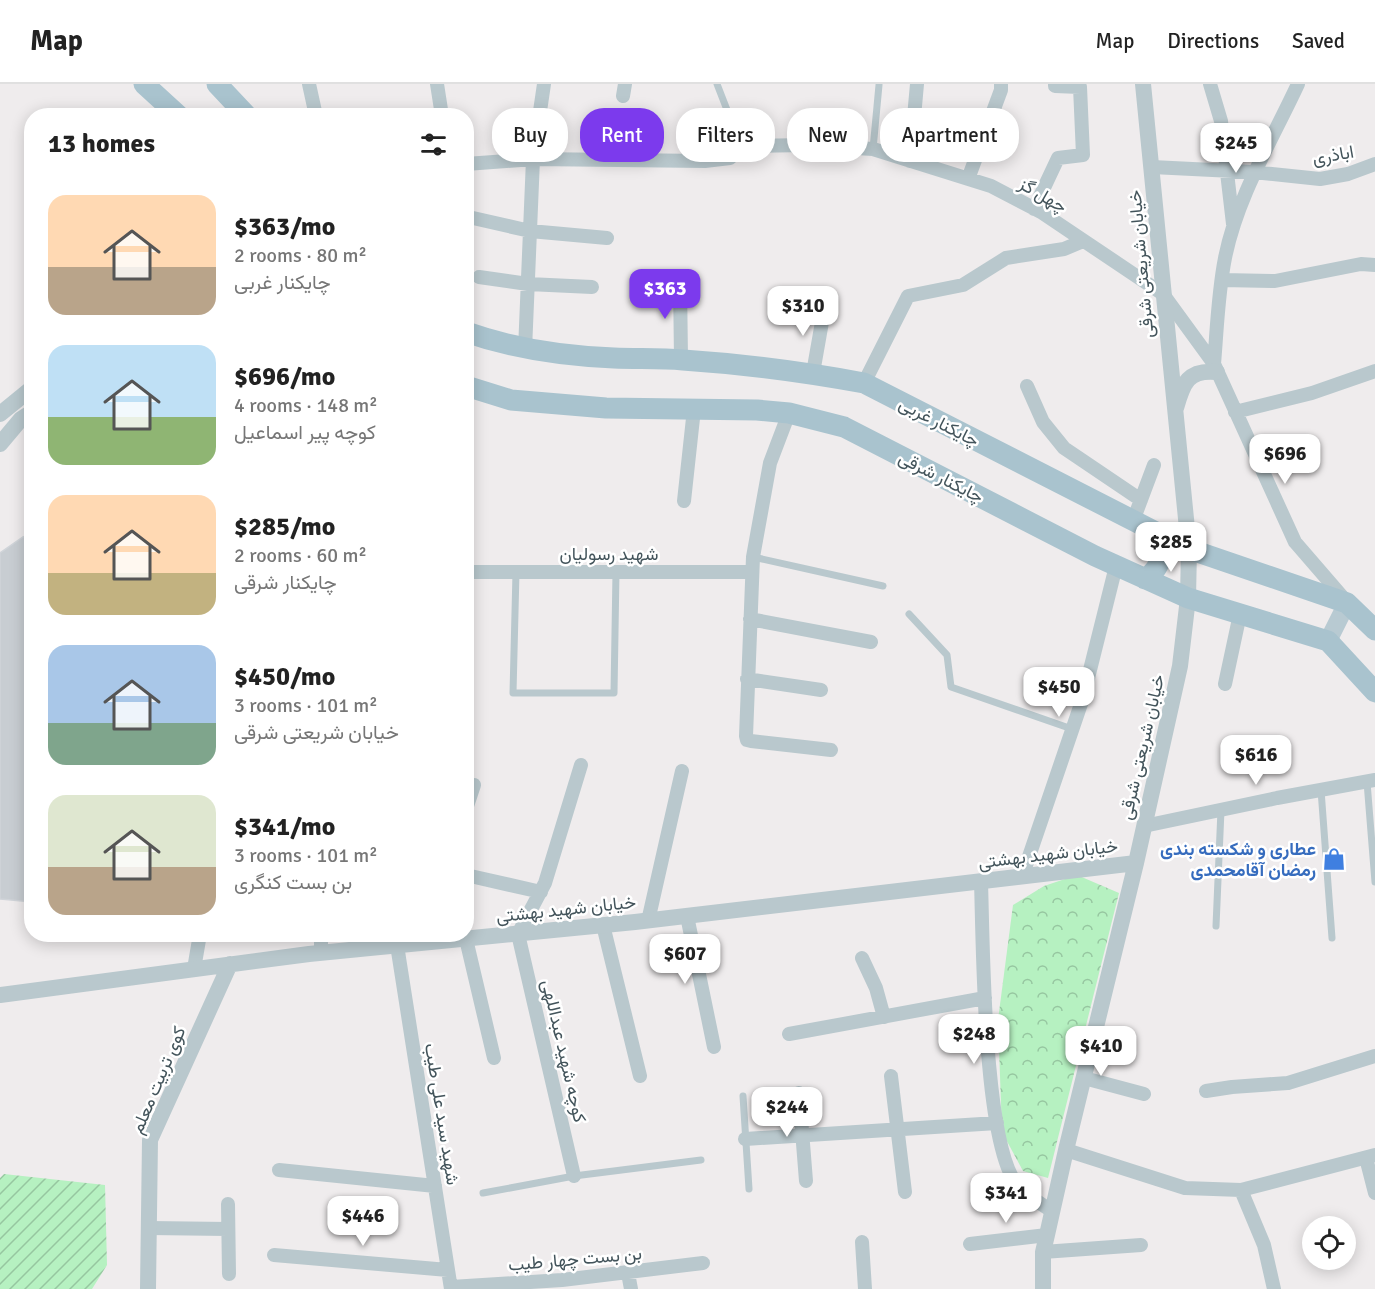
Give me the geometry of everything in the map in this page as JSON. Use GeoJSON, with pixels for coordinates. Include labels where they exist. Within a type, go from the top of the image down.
{"type":"FeatureCollection","features":[{"type":"Feature","properties":{"kind":"main road"},"geometry":{"type":"LineString","coordinates":[[144,84],[170,108]]}},
{"type":"Feature","properties":{"kind":"main road"},"geometry":{"type":"LineString","coordinates":[[218,84],[240,108]]}},
{"type":"Feature","properties":{"kind":"main road","name":"چایکنار غربی"},"geometry":{"type":"LineString","coordinates":[[474,335],[525,350],[612,358],[681,359],[813,374],[864,383],[1189,549],[1347,603],[1375,630]]}},
{"type":"Feature","properties":{"kind":"main road","name":"چایکنار شرقی"},"geometry":{"type":"LineString","coordinates":[[474,388],[511,400],[606,408],[757,410],[789,413],[844,428],[1116,566],[1188,598],[1328,641]]}},
{"type":"Feature","properties":{"kind":"main road"},"geometry":{"type":"LineString","coordinates":[[1146,579],[1154,573],[1161,554],[1160,545],[1153,531]]}},
{"type":"Feature","properties":{"kind":"main road"},"geometry":{"type":"LineString","coordinates":[[1347,603],[1328,641],[1375,692]]}},
{"type":"Feature","properties":{"kind":"street"},"geometry":{"type":"LineString","coordinates":[[309,84],[314,108]]}},
{"type":"Feature","properties":{"kind":"street"},"geometry":{"type":"LineString","coordinates":[[437,84],[441,108]]}},
{"type":"Feature","properties":{"kind":"street"},"geometry":{"type":"LineString","coordinates":[[540,108],[544,84]]}},
{"type":"Feature","properties":{"kind":"street"},"geometry":{"type":"LineString","coordinates":[[915,108],[917,84]]}},
{"type":"Feature","properties":{"kind":"street"},"geometry":{"type":"LineString","coordinates":[[968,179],[998,99],[1001,84]]}},
{"type":"Feature","properties":{"kind":"street"},"geometry":{"type":"LineString","coordinates":[[1034,209],[1058,158],[1083,155],[1080,87],[1055,86],[1055,84]]}},
{"type":"Feature","properties":{"kind":"street","name":"خیابان شریعتی شرقی"},"geometry":{"type":"LineString","coordinates":[[1043,1289],[1043,1252],[1136,863],[1180,666],[1188,598],[1189,549],[1143,84]]}},
{"type":"Feature","properties":{"kind":"street"},"geometry":{"type":"LineString","coordinates":[[1210,84],[1221,121],[1234,229]]}},
{"type":"Feature","properties":{"kind":"street"},"geometry":{"type":"LineString","coordinates":[[1215,368],[1225,258],[1253,172],[1299,84]]}},
{"type":"Feature","properties":{"kind":"street","name":"چهل گز"},"geometry":{"type":"LineString","coordinates":[[775,145],[807,145],[880,151]]}},
{"type":"Feature","properties":{"kind":"street","name":"چهل گز"},"geometry":{"type":"LineString","coordinates":[[568,159],[676,161]]}},
{"type":"Feature","properties":{"kind":"street","name":"چهل گز"},"geometry":{"type":"LineString","coordinates":[[474,163],[493,162]]}},
{"type":"Feature","properties":{"kind":"street"},"geometry":{"type":"LineString","coordinates":[[525,350],[533,162]]}},
{"type":"Feature","properties":{"kind":"street","name":"چهل گز"},"geometry":{"type":"LineString","coordinates":[[913,162],[991,186],[1034,209],[1163,294]]}},
{"type":"Feature","properties":{"kind":"street","name":"اباذری"},"geometry":{"type":"LineString","coordinates":[[1152,167],[1253,172],[1320,179],[1348,174],[1375,164]]}},
{"type":"Feature","properties":{"kind":"street"},"geometry":{"type":"LineString","coordinates":[[474,218],[530,231],[607,237]]}},
{"type":"Feature","properties":{"kind":"street"},"geometry":{"type":"LineString","coordinates":[[864,383],[908,296],[963,285],[1006,258],[1064,249],[1083,241]]}},
{"type":"Feature","properties":{"kind":"street"},"geometry":{"type":"LineString","coordinates":[[1222,279],[1275,281],[1361,264],[1375,265]]}},
{"type":"Feature","properties":{"kind":"street"},"geometry":{"type":"LineString","coordinates":[[479,277],[528,284],[592,287]]}},
{"type":"Feature","properties":{"kind":"street"},"geometry":{"type":"LineString","coordinates":[[680,280],[681,359]]}},
{"type":"Feature","properties":{"kind":"street"},"geometry":{"type":"LineString","coordinates":[[1163,294],[1215,368],[1295,542],[1347,603]]}},
{"type":"Feature","properties":{"kind":"street"},"geometry":{"type":"LineString","coordinates":[[813,374],[825,305]]}},
{"type":"Feature","properties":{"kind":"street"},"geometry":{"type":"LineString","coordinates":[[1175,411],[1181,391],[1188,380],[1196,373],[1215,368]]}},
{"type":"Feature","properties":{"kind":"street"},"geometry":{"type":"LineString","coordinates":[[1235,412],[1312,393],[1375,371]]}},
{"type":"Feature","properties":{"kind":"street"},"geometry":{"type":"LineString","coordinates":[[1027,386],[1043,422],[1064,448],[1141,500]]}},
{"type":"Feature","properties":{"kind":"street"},"geometry":{"type":"LineString","coordinates":[[0,414],[24,394]]}},
{"type":"Feature","properties":{"kind":"street"},"geometry":{"type":"LineString","coordinates":[[684,501],[694,409]]}},
{"type":"Feature","properties":{"kind":"street"},"geometry":{"type":"LineString","coordinates":[[789,413],[770,463],[753,557],[747,679],[747,740],[831,750]]}},
{"type":"Feature","properties":{"kind":"street"},"geometry":{"type":"LineString","coordinates":[[0,444],[24,416]]}},
{"type":"Feature","properties":{"kind":"street"},"geometry":{"type":"LineString","coordinates":[[1133,521],[1154,465]]}},
{"type":"Feature","properties":{"kind":"street"},"geometry":{"type":"LineString","coordinates":[[1022,877],[1083,698],[1116,566]]}},
{"type":"Feature","properties":{"kind":"street","name":"شهید رسولیان"},"geometry":{"type":"LineString","coordinates":[[474,572],[752,572]]}},
{"type":"Feature","properties":{"kind":"street"},"geometry":{"type":"LineString","coordinates":[[1225,684],[1240,614]]}},
{"type":"Feature","properties":{"kind":"street"},"geometry":{"type":"LineString","coordinates":[[750,619],[872,642]]}},
{"type":"Feature","properties":{"kind":"street"},"geometry":{"type":"LineString","coordinates":[[747,679],[821,690]]}},
{"type":"Feature","properties":{"kind":"street"},"geometry":{"type":"LineString","coordinates":[[518,933],[545,883],[581,765]]}},
{"type":"Feature","properties":{"kind":"street"},"geometry":{"type":"LineString","coordinates":[[648,921],[682,771]]}},
{"type":"Feature","properties":{"kind":"street"},"geometry":{"type":"LineString","coordinates":[[1144,826],[1371,781]]}},
{"type":"Feature","properties":{"kind":"street","name":"خیابان شهید بهشتی"},"geometry":{"type":"LineString","coordinates":[[474,938],[648,921],[1136,863]]}},
{"type":"Feature","properties":{"kind":"street"},"geometry":{"type":"LineString","coordinates":[[474,877],[541,892]]}},
{"type":"Feature","properties":{"kind":"street"},"geometry":{"type":"LineString","coordinates":[[981,882],[991,1086],[1003,1158],[1018,1187],[1052,1211]]}},
{"type":"Feature","properties":{"kind":"street"},"geometry":{"type":"LineString","coordinates":[[687,916],[714,1047]]}},
{"type":"Feature","properties":{"kind":"street"},"geometry":{"type":"LineString","coordinates":[[603,925],[640,1076]]}},
{"type":"Feature","properties":{"kind":"street","name":"کوچه شهید عبداللهی"},"geometry":{"type":"LineString","coordinates":[[518,933],[574,1176]]}},
{"type":"Feature","properties":{"kind":"street"},"geometry":{"type":"LineString","coordinates":[[194,969],[199,942]]}},
{"type":"Feature","properties":{"kind":"street"},"geometry":{"type":"LineString","coordinates":[[321,942],[321,953]]}},
{"type":"Feature","properties":{"kind":"street","name":"خیابان شهید بهشتی"},"geometry":{"type":"LineString","coordinates":[[0,995],[230,964],[432,942]]}},
{"type":"Feature","properties":{"kind":"street"},"geometry":{"type":"LineString","coordinates":[[467,942],[494,1058]]}},
{"type":"Feature","properties":{"kind":"street","name":"شهید سید علی طیب"},"geometry":{"type":"LineString","coordinates":[[397,945],[451,1288]]}},
{"type":"Feature","properties":{"kind":"street"},"geometry":{"type":"LineString","coordinates":[[862,958],[876,988],[884,1017]]}},
{"type":"Feature","properties":{"kind":"street","name":"کوی تربیت معلم"},"geometry":{"type":"LineString","coordinates":[[148,1289],[150,1140],[230,964]]}},
{"type":"Feature","properties":{"kind":"street"},"geometry":{"type":"LineString","coordinates":[[789,1034],[985,998]]}},
{"type":"Feature","properties":{"kind":"street"},"geometry":{"type":"LineString","coordinates":[[1206,1091],[1288,1083],[1375,1056]]}},
{"type":"Feature","properties":{"kind":"street"},"geometry":{"type":"LineString","coordinates":[[891,1076],[904,1192]]}},
{"type":"Feature","properties":{"kind":"street"},"geometry":{"type":"LineString","coordinates":[[1084,1078],[1144,1094]]}},
{"type":"Feature","properties":{"kind":"street"},"geometry":{"type":"LineString","coordinates":[[799,1093],[806,1181]]}},
{"type":"Feature","properties":{"kind":"street"},"geometry":{"type":"LineString","coordinates":[[745,1139],[997,1123]]}},
{"type":"Feature","properties":{"kind":"street"},"geometry":{"type":"LineString","coordinates":[[1066,1150],[1185,1188],[1241,1190],[1371,1157],[1375,1193]]}},
{"type":"Feature","properties":{"kind":"street"},"geometry":{"type":"LineString","coordinates":[[279,1170],[435,1186]]}},
{"type":"Feature","properties":{"kind":"street"},"geometry":{"type":"LineString","coordinates":[[1241,1190],[1264,1245],[1274,1289]]}},
{"type":"Feature","properties":{"kind":"street"},"geometry":{"type":"LineString","coordinates":[[228,1204],[229,1274]]}},
{"type":"Feature","properties":{"kind":"street"},"geometry":{"type":"LineString","coordinates":[[149,1228],[228,1229]]}},
{"type":"Feature","properties":{"kind":"street"},"geometry":{"type":"LineString","coordinates":[[970,1244],[1047,1235]]}},
{"type":"Feature","properties":{"kind":"street"},"geometry":{"type":"LineString","coordinates":[[862,1242],[866,1289]]}},
{"type":"Feature","properties":{"kind":"street"},"geometry":{"type":"LineString","coordinates":[[1043,1252],[1141,1245]]}},
{"type":"Feature","properties":{"kind":"street"},"geometry":{"type":"LineString","coordinates":[[274,1255],[448,1270]]}},
{"type":"Feature","properties":{"kind":"street","name":"بن بست چهار طیب"},"geometry":{"type":"LineString","coordinates":[[451,1288],[562,1284],[703,1263]]}},
{"type":"Feature","properties":{"kind":"street"},"geometry":{"type":"LineString","coordinates":[[628,1274],[631,1289]]}},
{"type":"Feature","properties":{"kind":"lane"},"geometry":{"type":"LineString","coordinates":[[717,84],[726,108]]}},
{"type":"Feature","properties":{"kind":"lane"},"geometry":{"type":"LineString","coordinates":[[873,149],[879,85]]}},
{"type":"Feature","properties":{"kind":"lane"},"geometry":{"type":"LineString","coordinates":[[753,557],[883,586]]}},
{"type":"Feature","properties":{"kind":"lane"},"geometry":{"type":"LineString","coordinates":[[516,572],[513,693],[614,693],[616,572]]}},
{"type":"Feature","properties":{"kind":"lane"},"geometry":{"type":"LineString","coordinates":[[909,614],[947,655],[951,687],[1072,729]]}},
{"type":"Feature","properties":{"kind":"lane"},"geometry":{"type":"LineString","coordinates":[[1371,781],[1375,882]]}},
{"type":"Feature","properties":{"kind":"lane"},"geometry":{"type":"LineString","coordinates":[[1321,790],[1332,938]]}},
{"type":"Feature","properties":{"kind":"lane"},"geometry":{"type":"LineString","coordinates":[[1216,926],[1221,810]]}},
{"type":"Feature","properties":{"kind":"lane"},"geometry":{"type":"LineString","coordinates":[[743,1096],[749,1189]]}},
{"type":"Feature","properties":{"kind":"lane"},"geometry":{"type":"LineString","coordinates":[[483,1193],[574,1176],[701,1160]]}},
{"type":"Feature","properties":{"kind":"green space"},"geometry":{"type":"Polygon","coordinates":[[[1077,875],[1119,893],[1048,1178],[1023,1171],[1002,1132],[998,1020],[1013,905],[1044,886],[1077,875]]]}},
{"type":"Feature","properties":{"kind":"green space"},"geometry":{"type":"Polygon","coordinates":[[[4,1174],[105,1185],[107,1265],[92,1289],[0,1289],[0,1178],[4,1174]]]}},
{"type":"Feature","properties":{"kind":"building"},"geometry":{"type":"Polygon","coordinates":[[[23,537],[24,901],[0,899],[0,553],[23,537]]]}},
{"type":"Feature","properties":{"kind":"place","name":"عطاری و شکسته بندی رمضان آقامحمدی"},"geometry":{"type":"Point","coordinates":[1334,859]}}]}
